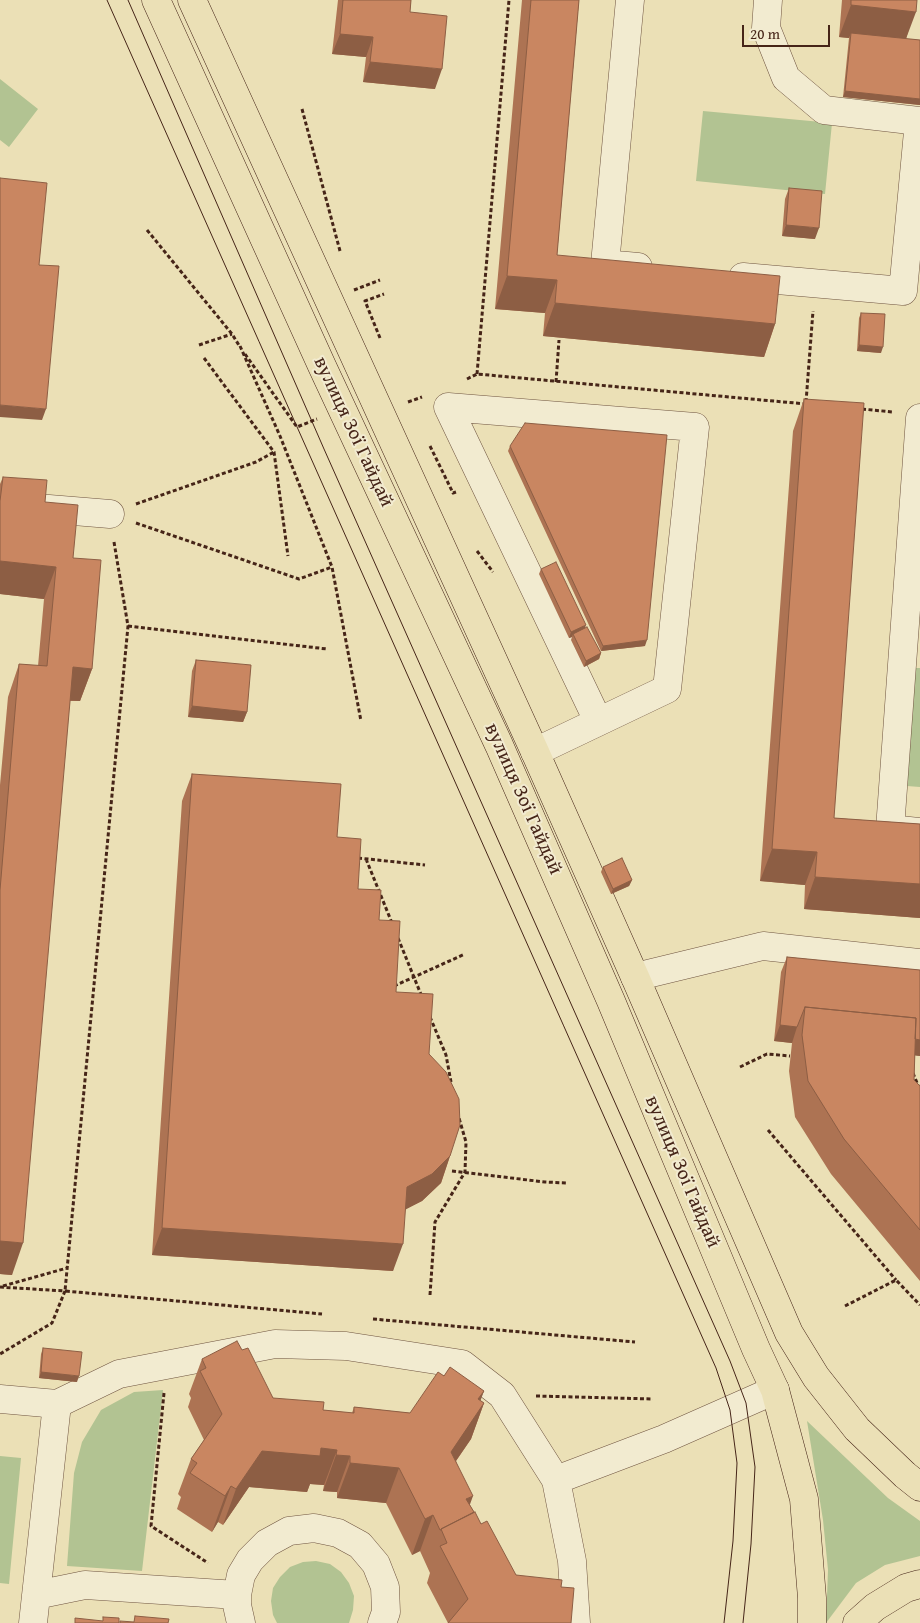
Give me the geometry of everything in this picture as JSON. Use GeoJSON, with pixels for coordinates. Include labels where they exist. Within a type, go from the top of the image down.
{"type":"FeatureCollection","features":[{"type":"Feature","properties":{"kind":"main road","name":"вулиця Зої Гайдай"},"geometry":{"type":"LineString","coordinates":[[156,0],[326,376],[499,745],[611,1001],[756,1349],[775,1390],[804,1499],[812,1598],[812,1623]]}},
{"type":"Feature","properties":{"kind":"main road","name":"вулиця Зої Гайдай"},"geometry":{"type":"LineString","coordinates":[[192,0],[535,752],[789,1333],[816,1377],[857,1429],[920,1487]]}},
{"type":"Feature","properties":{"kind":"main road"},"geometry":{"type":"LineString","coordinates":[[857,1623],[875,1607],[906,1588],[920,1584]]}},
{"type":"Feature","properties":{"kind":"street"},"geometry":{"type":"LineString","coordinates":[[630,0],[605,264],[662,270]]}},
{"type":"Feature","properties":{"kind":"street"},"geometry":{"type":"LineString","coordinates":[[720,275],[903,291],[919,121],[824,110],[786,78],[766,28],[768,0]]}},
{"type":"Feature","properties":{"kind":"street"},"geometry":{"type":"LineString","coordinates":[[535,752],[667,689],[695,426],[448,407],[598,721]]}},
{"type":"Feature","properties":{"kind":"street"},"geometry":{"type":"LineString","coordinates":[[910,415],[890,829],[920,832]]}},
{"type":"Feature","properties":{"kind":"street"},"geometry":{"type":"LineString","coordinates":[[0,505],[110,514]]}},
{"type":"Feature","properties":{"kind":"street"},"geometry":{"type":"LineString","coordinates":[[635,977],[762,946],[920,963]]}},
{"type":"Feature","properties":{"kind":"street"},"geometry":{"type":"LineString","coordinates":[[0,1399],[57,1404],[118,1374],[275,1344],[346,1346],[462,1364],[502,1395],[556,1480],[572,1560],[576,1623]]}},
{"type":"Feature","properties":{"kind":"street"},"geometry":{"type":"LineString","coordinates":[[556,1480],[664,1439],[775,1390]]}},
{"type":"Feature","properties":{"kind":"street"},"geometry":{"type":"LineString","coordinates":[[33,1623],[57,1404]]}},
{"type":"Feature","properties":{"kind":"street"},"geometry":{"type":"LineString","coordinates":[[36,1596],[85,1584],[238,1606],[241,1575],[250,1560],[267,1543],[289,1531],[314,1528],[338,1533],[360,1545],[376,1564],[385,1587],[386,1612],[382,1623]]}},
{"type":"Feature","properties":{"kind":"path"},"geometry":{"type":"LineString","coordinates":[[477,374],[509,0]]}},
{"type":"Feature","properties":{"kind":"path"},"geometry":{"type":"LineString","coordinates":[[302,109],[341,253]]}},
{"type":"Feature","properties":{"kind":"path"},"geometry":{"type":"LineString","coordinates":[[147,230],[232,334],[297,428],[324,416]]}},
{"type":"Feature","properties":{"kind":"path"},"geometry":{"type":"LineString","coordinates":[[351,291],[380,280]]}},
{"type":"Feature","properties":{"kind":"path"},"geometry":{"type":"LineString","coordinates":[[460,382],[477,374],[806,404],[815,283]]}},
{"type":"Feature","properties":{"kind":"path"},"geometry":{"type":"LineString","coordinates":[[384,294],[364,301],[384,347]]}},
{"type":"Feature","properties":{"kind":"path"},"geometry":{"type":"LineString","coordinates":[[365,315],[378,338]]}},
{"type":"Feature","properties":{"kind":"path"},"geometry":{"type":"LineString","coordinates":[[199,345],[232,334]]}},
{"type":"Feature","properties":{"kind":"path"},"geometry":{"type":"LineString","coordinates":[[556,382],[559,340]]}},
{"type":"Feature","properties":{"kind":"path"},"geometry":{"type":"LineString","coordinates":[[240,346],[280,436],[332,567],[362,721]]}},
{"type":"Feature","properties":{"kind":"path"},"geometry":{"type":"LineString","coordinates":[[204,358],[274,452],[288,556]]}},
{"type":"Feature","properties":{"kind":"path"},"geometry":{"type":"LineString","coordinates":[[412,410],[408,402],[424,396]]}},
{"type":"Feature","properties":{"kind":"path"},"geometry":{"type":"LineString","coordinates":[[854,408],[910,415]]}},
{"type":"Feature","properties":{"kind":"path"},"geometry":{"type":"LineString","coordinates":[[428,443],[453,493],[460,490]]}},
{"type":"Feature","properties":{"kind":"path"},"geometry":{"type":"LineString","coordinates":[[110,514],[256,462],[274,452]]}},
{"type":"Feature","properties":{"kind":"path"},"geometry":{"type":"LineString","coordinates":[[110,514],[299,579],[332,567]]}},
{"type":"Feature","properties":{"kind":"path"},"geometry":{"type":"LineString","coordinates":[[0,1354],[52,1323],[65,1291],[128,626],[110,514]]}},
{"type":"Feature","properties":{"kind":"path"},"geometry":{"type":"LineString","coordinates":[[128,626],[327,648]]}},
{"type":"Feature","properties":{"kind":"path"},"geometry":{"type":"LineString","coordinates":[[350,858],[425,865]]}},
{"type":"Feature","properties":{"kind":"path"},"geometry":{"type":"LineString","coordinates":[[366,859],[425,1003]]}},
{"type":"Feature","properties":{"kind":"path"},"geometry":{"type":"LineString","coordinates":[[394,986],[465,954]]}},
{"type":"Feature","properties":{"kind":"path"},"geometry":{"type":"LineString","coordinates":[[428,1012],[446,1055],[452,1089]]}},
{"type":"Feature","properties":{"kind":"path"},"geometry":{"type":"LineString","coordinates":[[740,1067],[767,1054],[790,1056]]}},
{"type":"Feature","properties":{"kind":"path"},"geometry":{"type":"LineString","coordinates":[[911,1069],[920,1090]]}},
{"type":"Feature","properties":{"kind":"path"},"geometry":{"type":"LineString","coordinates":[[430,1295],[435,1222],[465,1172],[466,1142],[458,1115]]}},
{"type":"Feature","properties":{"kind":"path"},"geometry":{"type":"LineString","coordinates":[[768,1130],[896,1280],[920,1305]]}},
{"type":"Feature","properties":{"kind":"path"},"geometry":{"type":"LineString","coordinates":[[452,1171],[567,1183]]}},
{"type":"Feature","properties":{"kind":"path"},"geometry":{"type":"LineString","coordinates":[[0,1287],[67,1268]]}},
{"type":"Feature","properties":{"kind":"path"},"geometry":{"type":"LineString","coordinates":[[845,1306],[896,1280]]}},
{"type":"Feature","properties":{"kind":"path"},"geometry":{"type":"LineString","coordinates":[[0,1287],[65,1291],[329,1315]]}},
{"type":"Feature","properties":{"kind":"path"},"geometry":{"type":"LineString","coordinates":[[369,1318],[635,1342]]}},
{"type":"Feature","properties":{"kind":"path"},"geometry":{"type":"LineString","coordinates":[[167,1364],[150,1526],[238,1606]]}},
{"type":"Feature","properties":{"kind":"path"},"geometry":{"type":"LineString","coordinates":[[502,1395],[653,1399]]}},
{"type":"Feature","properties":{"kind":"green space"},"geometry":{"type":"Polygon","coordinates":[[[0,79],[38,109],[9,147],[0,140],[0,79]]]}},
{"type":"Feature","properties":{"kind":"green space"},"geometry":{"type":"Polygon","coordinates":[[[703,111],[832,123],[825,194],[696,181],[703,111]]]}},
{"type":"Feature","properties":{"kind":"green space"},"geometry":{"type":"Polygon","coordinates":[[[914,668],[920,668],[920,787],[907,786],[914,668]]]}},
{"type":"Feature","properties":{"kind":"green space"},"geometry":{"type":"Polygon","coordinates":[[[163,1390],[142,1571],[67,1566],[74,1473],[82,1442],[101,1410],[134,1392],[163,1390]]]}},
{"type":"Feature","properties":{"kind":"green space"},"geometry":{"type":"Polygon","coordinates":[[[807,1421],[888,1498],[920,1521],[920,1556],[885,1565],[856,1583],[826,1623],[828,1570],[823,1520],[807,1421]]]}},
{"type":"Feature","properties":{"kind":"green space"},"geometry":{"type":"Polygon","coordinates":[[[0,1456],[21,1458],[9,1584],[0,1583],[0,1456]]]}},
{"type":"Feature","properties":{"kind":"green space"},"geometry":{"type":"Polygon","coordinates":[[[316,1561],[330,1564],[341,1572],[349,1583],[354,1596],[353,1610],[349,1623],[277,1623],[273,1615],[271,1601],[273,1588],[290,1567],[303,1562],[316,1561]]]}},
{"type":"Feature","properties":{"kind":"building"},"geometry":{"type":"Polygon","coordinates":[[[343,0],[411,0],[410,12],[447,16],[442,69],[370,62],[373,37],[340,34],[343,0]]]}},
{"type":"Feature","properties":{"kind":"building"},"geometry":{"type":"Polygon","coordinates":[[[531,0],[579,0],[557,255],[780,276],[775,324],[555,303],[557,280],[507,276],[531,0]]]}},
{"type":"Feature","properties":{"kind":"building"},"geometry":{"type":"Polygon","coordinates":[[[851,0],[917,0],[916,12],[851,5],[851,0]]]}},
{"type":"Feature","properties":{"kind":"building"},"geometry":{"type":"Polygon","coordinates":[[[851,33],[920,40],[920,99],[845,91],[851,33]]]}},
{"type":"Feature","properties":{"kind":"building"},"geometry":{"type":"Polygon","coordinates":[[[0,178],[47,183],[39,265],[59,266],[46,409],[0,405],[0,178]]]}},
{"type":"Feature","properties":{"kind":"building"},"geometry":{"type":"Polygon","coordinates":[[[789,188],[822,191],[819,228],[786,225],[789,188]]]}},
{"type":"Feature","properties":{"kind":"building"},"geometry":{"type":"Polygon","coordinates":[[[861,313],[885,314],[883,347],[859,345],[861,313]]]}},
{"type":"Feature","properties":{"kind":"building"},"geometry":{"type":"Polygon","coordinates":[[[804,399],[864,403],[834,818],[920,824],[920,884],[815,877],[817,852],[772,849],[804,399]]]}},
{"type":"Feature","properties":{"kind":"building"},"geometry":{"type":"Polygon","coordinates":[[[525,423],[667,435],[647,640],[603,646],[510,446],[525,423]]]}},
{"type":"Feature","properties":{"kind":"building"},"geometry":{"type":"Polygon","coordinates":[[[3,477],[47,480],[45,502],[78,505],[73,558],[101,560],[92,669],[73,667],[23,1243],[0,1241],[0,890],[19,664],[47,666],[56,567],[0,561],[0,501],[3,477]]]}},
{"type":"Feature","properties":{"kind":"building"},"geometry":{"type":"Polygon","coordinates":[[[556,562],[586,625],[571,632],[541,569],[556,562]]]}},
{"type":"Feature","properties":{"kind":"building"},"geometry":{"type":"Polygon","coordinates":[[[587,627],[601,653],[586,661],[573,634],[587,627]]]}},
{"type":"Feature","properties":{"kind":"building"},"geometry":{"type":"Polygon","coordinates":[[[196,660],[251,665],[247,712],[192,706],[196,660]]]}},
{"type":"Feature","properties":{"kind":"building"},"geometry":{"type":"Polygon","coordinates":[[[192,774],[341,784],[337,837],[361,839],[358,889],[381,890],[379,920],[400,921],[396,992],[433,994],[429,1054],[446,1072],[459,1099],[460,1125],[450,1156],[432,1174],[407,1187],[403,1244],[162,1228],[192,774]]]}},
{"type":"Feature","properties":{"kind":"building"},"geometry":{"type":"Polygon","coordinates":[[[622,858],[632,880],[613,889],[603,867],[622,858]]]}},
{"type":"Feature","properties":{"kind":"building"},"geometry":{"type":"Polygon","coordinates":[[[787,957],[920,970],[920,1040],[915,1039],[916,1018],[805,1007],[797,1027],[780,1025],[787,957]]]}},
{"type":"Feature","properties":{"kind":"building"},"geometry":{"type":"Polygon","coordinates":[[[805,1007],[916,1018],[914,1080],[920,1086],[920,1230],[844,1139],[808,1081],[802,1035],[805,1007]]]}},
{"type":"Feature","properties":{"kind":"building"},"geometry":{"type":"Polygon","coordinates":[[[237,1341],[242,1350],[248,1348],[273,1398],[324,1402],[323,1410],[354,1413],[354,1407],[410,1413],[438,1372],[444,1376],[450,1367],[484,1391],[478,1399],[484,1403],[451,1452],[473,1496],[466,1499],[474,1512],[440,1530],[433,1515],[425,1519],[399,1468],[350,1463],[350,1456],[336,1455],[337,1450],[321,1448],[320,1456],[262,1451],[236,1489],[231,1486],[225,1496],[190,1473],[197,1463],[191,1459],[222,1414],[200,1371],[206,1368],[202,1359],[237,1341]]]}},
{"type":"Feature","properties":{"kind":"building"},"geometry":{"type":"Polygon","coordinates":[[[43,1348],[82,1352],[79,1376],[41,1372],[43,1348]]]}},
{"type":"Feature","properties":{"kind":"building"},"geometry":{"type":"Polygon","coordinates":[[[475,1512],[481,1524],[487,1521],[516,1575],[562,1580],[561,1587],[574,1588],[571,1623],[448,1623],[468,1599],[440,1546],[447,1543],[441,1529],[475,1512]]]}},
{"type":"Feature","properties":{"kind":"building"},"geometry":{"type":"Polygon","coordinates":[[[135,1616],[169,1619],[168,1623],[120,1623],[120,1621],[134,1622],[135,1616]]]}},
{"type":"Feature","properties":{"kind":"building"},"geometry":{"type":"Polygon","coordinates":[[[103,1617],[119,1618],[119,1623],[75,1623],[75,1618],[103,1621],[103,1617]]]}},
{"type":"Feature","properties":{"kind":"tram line"},"geometry":{"type":"LineString","coordinates":[[107,0],[716,1368],[730,1410],[737,1463],[733,1541],[724,1623]]}},
{"type":"Feature","properties":{"kind":"tram line"},"geometry":{"type":"LineString","coordinates":[[128,0],[324,449],[730,1361],[746,1403],[755,1467],[751,1544],[743,1623]]}}]}
